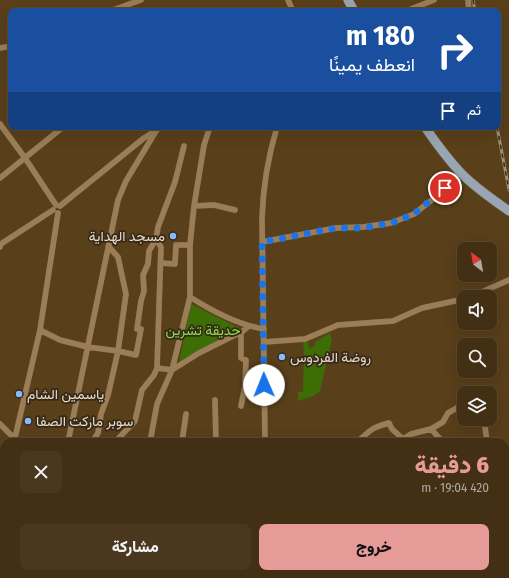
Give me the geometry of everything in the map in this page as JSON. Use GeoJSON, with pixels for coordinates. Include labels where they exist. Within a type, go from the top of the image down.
{"type":"FeatureCollection","features":[{"type":"Feature","properties":{"kind":"main road"},"geometry":{"type":"LineString","coordinates":[[428,130],[443,152],[460,172],[478,188],[509,211]]}},
{"type":"Feature","properties":{"kind":"street"},"geometry":{"type":"LineString","coordinates":[[118,8],[141,0]]}},
{"type":"Feature","properties":{"kind":"street"},"geometry":{"type":"LineString","coordinates":[[414,8],[434,0]]}},
{"type":"Feature","properties":{"kind":"street"},"geometry":{"type":"LineString","coordinates":[[0,124],[25,158],[57,209],[40,330],[15,438]]}},
{"type":"Feature","properties":{"kind":"street"},"geometry":{"type":"LineString","coordinates":[[0,178],[59,130]]}},
{"type":"Feature","properties":{"kind":"street"},"geometry":{"type":"LineString","coordinates":[[0,245],[57,209],[144,138],[156,130]]}},
{"type":"Feature","properties":{"kind":"street"},"geometry":{"type":"LineString","coordinates":[[69,438],[118,200],[126,181],[157,130]]}},
{"type":"Feature","properties":{"kind":"street"},"geometry":{"type":"LineString","coordinates":[[151,438],[157,404],[172,370],[190,297],[190,245],[194,206],[204,145],[209,130]]}},
{"type":"Feature","properties":{"kind":"street"},"geometry":{"type":"LineString","coordinates":[[265,438],[262,242],[263,194],[271,148],[276,130]]}},
{"type":"Feature","properties":{"kind":"street"},"geometry":{"type":"LineString","coordinates":[[40,330],[60,340],[88,347],[136,355],[141,329],[137,329],[144,291],[143,275],[148,264],[149,251],[156,239],[158,227],[175,182],[184,146]]}},
{"type":"Feature","properties":{"kind":"street"},"geometry":{"type":"LineString","coordinates":[[262,242],[336,228],[363,228],[391,223],[414,214],[438,195],[460,172]]}},
{"type":"Feature","properties":{"kind":"street"},"geometry":{"type":"LineString","coordinates":[[194,206],[214,205],[235,210]]}},
{"type":"Feature","properties":{"kind":"street"},"geometry":{"type":"LineString","coordinates":[[119,438],[135,421],[142,390],[154,375],[157,368],[161,247],[156,239]]}},
{"type":"Feature","properties":{"kind":"street"},"geometry":{"type":"LineString","coordinates":[[161,263],[175,264],[176,245],[190,245]]}},
{"type":"Feature","properties":{"kind":"street"},"geometry":{"type":"LineString","coordinates":[[95,438],[98,433],[118,351],[126,294],[118,257],[108,247]]}},
{"type":"Feature","properties":{"kind":"street"},"geometry":{"type":"LineString","coordinates":[[486,290],[509,280]]}},
{"type":"Feature","properties":{"kind":"street"},"geometry":{"type":"LineString","coordinates":[[190,297],[205,306],[249,326],[264,329]]}},
{"type":"Feature","properties":{"kind":"street"},"geometry":{"type":"LineString","coordinates":[[264,342],[305,339],[338,325],[393,321],[422,308],[457,301]]}},
{"type":"Feature","properties":{"kind":"street"},"geometry":{"type":"LineString","coordinates":[[157,368],[172,370],[199,353],[241,332],[249,326]]}},
{"type":"Feature","properties":{"kind":"street"},"geometry":{"type":"LineString","coordinates":[[241,332],[241,358],[246,360],[245,386],[241,406]]}},
{"type":"Feature","properties":{"kind":"street"},"geometry":{"type":"LineString","coordinates":[[215,400],[216,438]]}},
{"type":"Feature","properties":{"kind":"street"},"geometry":{"type":"LineString","coordinates":[[404,438],[411,434],[431,429],[444,422],[448,412],[457,408]]}},
{"type":"Feature","properties":{"kind":"street"},"geometry":{"type":"LineString","coordinates":[[183,438],[186,414]]}},
{"type":"Feature","properties":{"kind":"street"},"geometry":{"type":"LineString","coordinates":[[361,438],[369,430],[389,423],[392,430],[401,438]]}},
{"type":"Feature","properties":{"kind":"street"},"geometry":{"type":"LineString","coordinates":[[0,424],[13,438]]}},
{"type":"Feature","properties":{"kind":"street"},"geometry":{"type":"LineString","coordinates":[[485,426],[486,438]]}},
{"type":"Feature","properties":{"kind":"street"},"geometry":{"type":"LineString","coordinates":[[431,429],[439,438]]}},
{"type":"Feature","properties":{"kind":"green space","name":"حديقة تشرين"},"geometry":{"type":"Polygon","coordinates":[[[191,304],[241,329],[179,362],[191,304]]]}},
{"type":"Feature","properties":{"kind":"green space"},"geometry":{"type":"Polygon","coordinates":[[[330,333],[332,339],[320,391],[313,396],[298,401],[298,392],[303,392],[303,342],[308,341],[309,348],[315,346],[315,342],[330,333]]]}},
{"type":"Feature","properties":{"kind":"railway"},"geometry":{"type":"LineString","coordinates":[[473,0],[474,8]]}},
{"type":"Feature","properties":{"kind":"railway"},"geometry":{"type":"LineString","coordinates":[[498,130],[509,190]]}},
{"type":"Feature","properties":{"kind":"place","name":"مسجد الهداية"},"geometry":{"type":"Point","coordinates":[173,236]}},
{"type":"Feature","properties":{"kind":"place","name":"روضة الفردوس"},"geometry":{"type":"Point","coordinates":[282,357]}},
{"type":"Feature","properties":{"kind":"place","name":"ياسمين الشام"},"geometry":{"type":"Point","coordinates":[19,394]}},
{"type":"Feature","properties":{"kind":"place","name":"سوبر ماركت الصفا"},"geometry":{"type":"Point","coordinates":[28,421]}},
{"type":"Feature","properties":{"kind":"route"},"geometry":{"type":"LineString","coordinates":[[264,385],[262,242],[336,228],[363,228],[391,223],[414,214],[445,188]]}}]}
